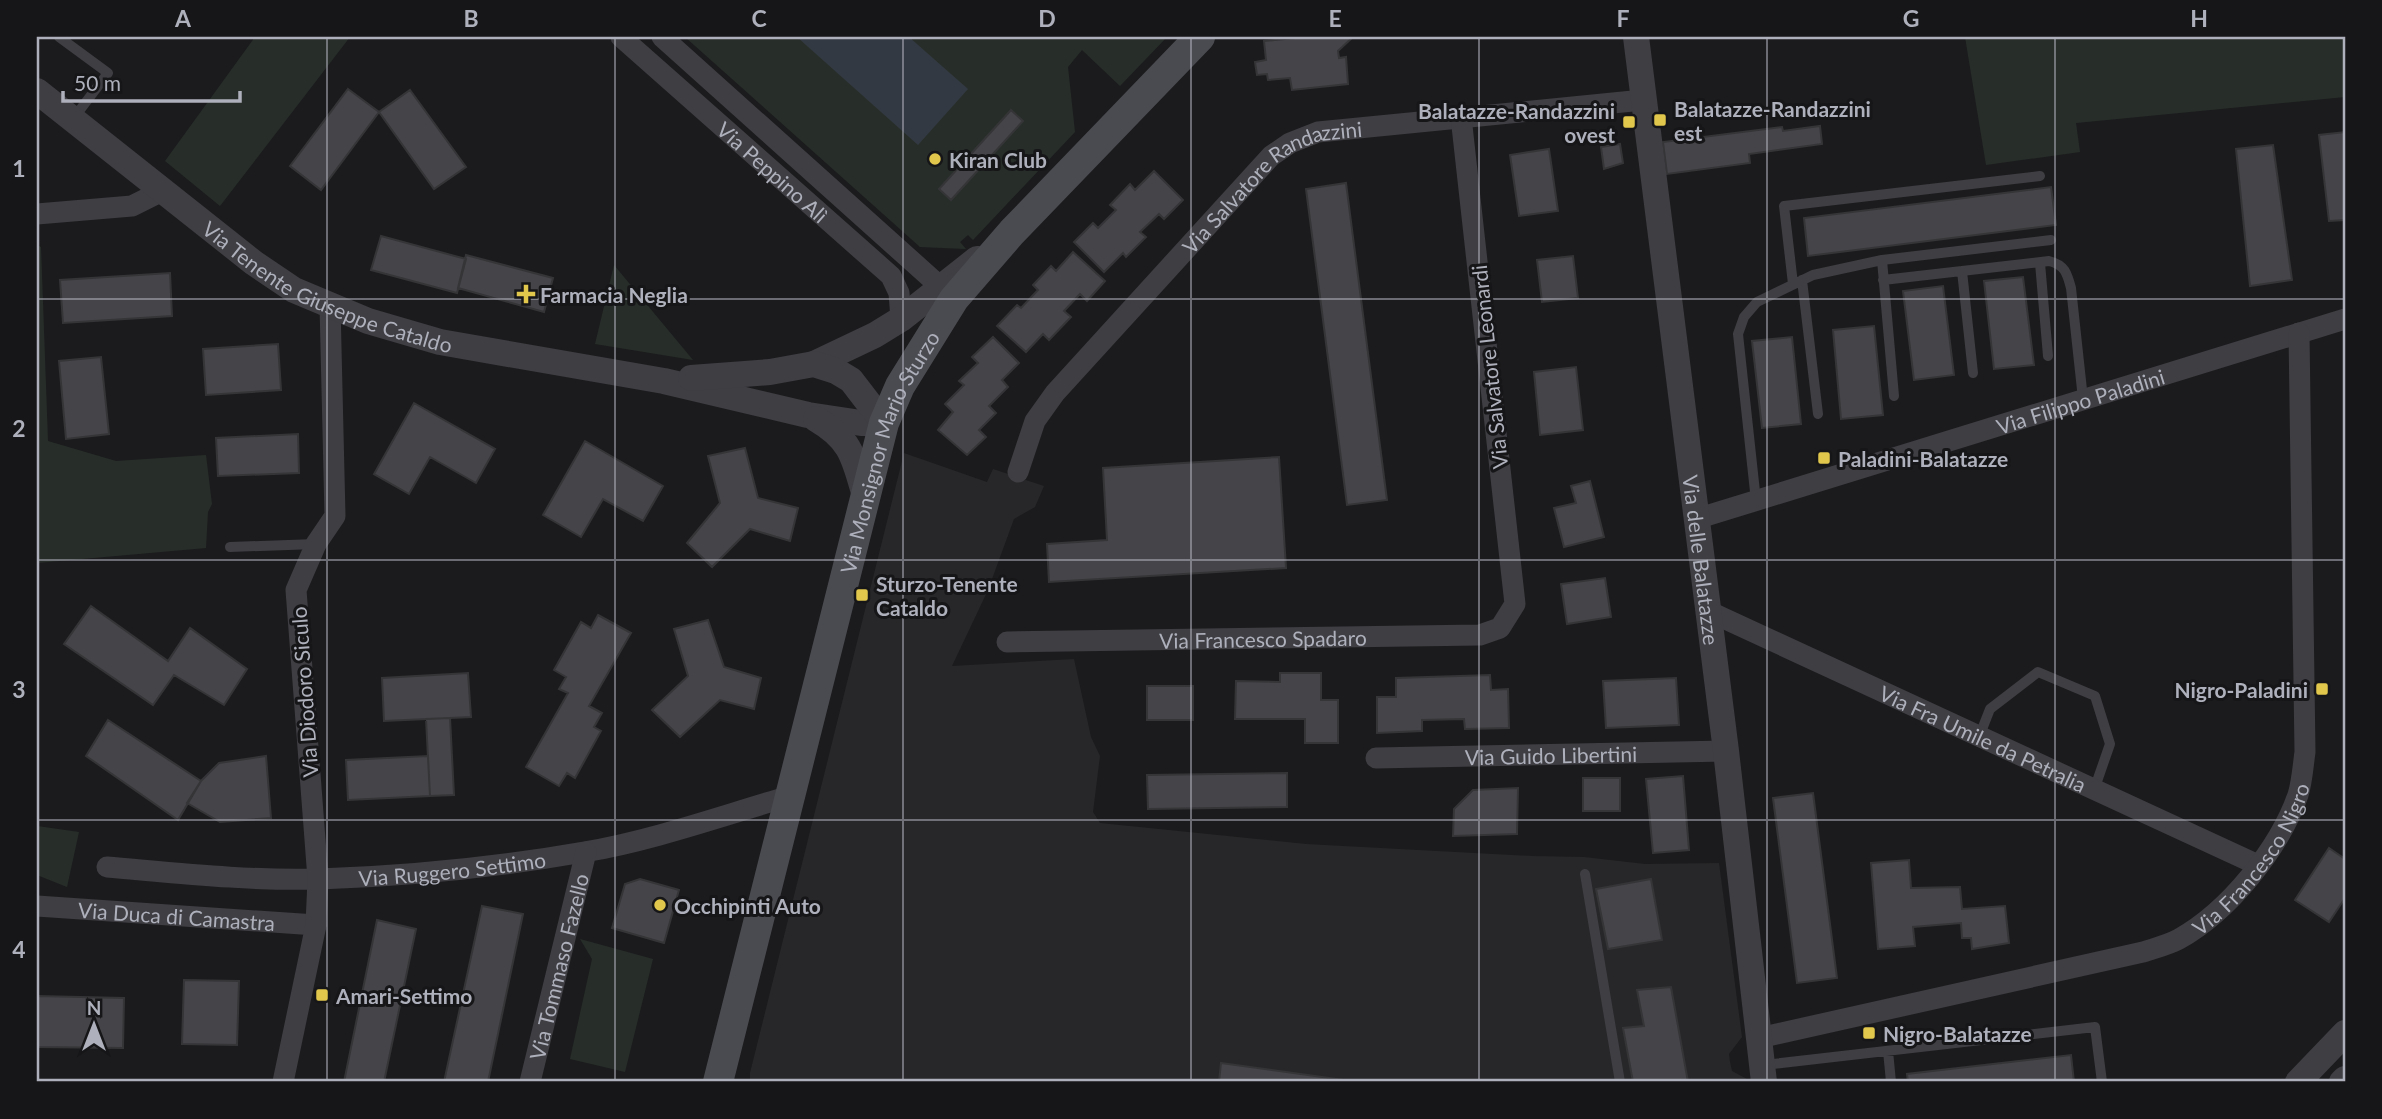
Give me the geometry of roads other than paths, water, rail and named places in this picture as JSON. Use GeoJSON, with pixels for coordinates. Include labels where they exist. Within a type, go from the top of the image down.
{"type":"FeatureCollection","features":[{"type":"Feature","properties":{"kind":"main road","name":"Via Monsignor Mario Sturzo"},"geometry":{"type":"LineString","coordinates":[[718,1082],[884,423],[900,386],[948,293],[1012,232],[1200,37]]}},
{"type":"Feature","properties":{"kind":"street","name":"Via Peppino Alì"},"geometry":{"type":"LineString","coordinates":[[621,37],[891,276],[899,293],[901,319]]}},
{"type":"Feature","properties":{"kind":"street","name":"Via Peppino Alì"},"geometry":{"type":"LineString","coordinates":[[662,37],[948,293]]}},
{"type":"Feature","properties":{"kind":"street","name":"Via delle Balatazze"},"geometry":{"type":"LineString","coordinates":[[1636,37],[1726,751],[1763,1074]]}},
{"type":"Feature","properties":{"kind":"street","name":"Via Tenente Giuseppe Cataldo"},"geometry":{"type":"LineString","coordinates":[[37,91],[254,263],[294,290],[368,321],[440,342],[664,381]]}},
{"type":"Feature","properties":{"kind":"street","name":"Via Salvatore Randazzini"},"geometry":{"type":"LineString","coordinates":[[1018,471],[1035,421],[1055,393],[1271,156],[1290,144],[1318,132],[1643,100]]}},
{"type":"Feature","properties":{"kind":"street","name":"Via Salvatore Leonardi"},"geometry":{"type":"LineString","coordinates":[[1461,117],[1516,604],[1510,616]]}},
{"type":"Feature","properties":{"kind":"street"},"geometry":{"type":"LineString","coordinates":[[37,214],[132,206],[162,191]]}},
{"type":"Feature","properties":{"kind":"street"},"geometry":{"type":"LineString","coordinates":[[664,381],[770,372],[814,364],[875,335],[948,293]]}},
{"type":"Feature","properties":{"kind":"street","name":"Via Diodoro Siculo"},"geometry":{"type":"LineString","coordinates":[[283,1082],[316,925],[318,879],[296,590],[316,544],[335,516],[330,305]]}},
{"type":"Feature","properties":{"kind":"street","name":"Via Filippo Paladini"},"geometry":{"type":"LineString","coordinates":[[1696,519],[2345,319]]}},
{"type":"Feature","properties":{"kind":"street","name":"Via Francesco Nigro"},"geometry":{"type":"LineString","coordinates":[[1759,1038],[2155,948],[2178,940],[2234,898],[2280,832],[2298,794],[2305,752],[2299,333]]}},
{"type":"Feature","properties":{"kind":"street"},"geometry":{"type":"LineString","coordinates":[[814,364],[836,371],[851,380],[884,423]]}},
{"type":"Feature","properties":{"kind":"street"},"geometry":{"type":"LineString","coordinates":[[664,381],[808,415],[862,423],[884,423]]}},
{"type":"Feature","properties":{"kind":"street"},"geometry":{"type":"LineString","coordinates":[[808,415],[830,427],[844,439],[853,456],[865,496]]}},
{"type":"Feature","properties":{"kind":"street","name":"Via Fra Umile da Petralia"},"geometry":{"type":"LineString","coordinates":[[1708,611],[2258,865]]}},
{"type":"Feature","properties":{"kind":"street","name":"Via Francesco Spadaro"},"geometry":{"type":"LineString","coordinates":[[1007,642],[1480,635],[1500,628],[1510,616]]}},
{"type":"Feature","properties":{"kind":"street","name":"Via Guido Libertini"},"geometry":{"type":"LineString","coordinates":[[1376,758],[1726,751]]}},
{"type":"Feature","properties":{"kind":"street","name":"Via Ruggero Settimo"},"geometry":{"type":"LineString","coordinates":[[107,867],[205,876],[318,879],[451,869],[586,852],[790,796]]}},
{"type":"Feature","properties":{"kind":"street","name":"Via Tommaso Fazello"},"geometry":{"type":"LineString","coordinates":[[530,1082],[586,852]]}},
{"type":"Feature","properties":{"kind":"street","name":"Via Duca di Camastra"},"geometry":{"type":"LineString","coordinates":[[37,906],[316,925]]}},
{"type":"Feature","properties":{"kind":"street"},"geometry":{"type":"LineString","coordinates":[[2298,1082],[2345,1033]]}},
{"type":"Feature","properties":{"kind":"lane"},"geometry":{"type":"LineString","coordinates":[[59,37],[108,73],[73,119]]}},
{"type":"Feature","properties":{"kind":"lane"},"geometry":{"type":"LineString","coordinates":[[1818,414],[1784,206],[2040,176]]}},
{"type":"Feature","properties":{"kind":"lane"},"geometry":{"type":"LineString","coordinates":[[1756,500],[1738,334],[1744,317],[1757,302],[1813,275],[1882,260],[2051,240]]}},
{"type":"Feature","properties":{"kind":"lane"},"geometry":{"type":"LineString","coordinates":[[1882,260],[1894,396]]}},
{"type":"Feature","properties":{"kind":"lane"},"geometry":{"type":"LineString","coordinates":[[2040,263],[2048,355]]}},
{"type":"Feature","properties":{"kind":"lane"},"geometry":{"type":"LineString","coordinates":[[1884,280],[2059,263],[2067,271],[2071,288],[2084,399]]}},
{"type":"Feature","properties":{"kind":"lane"},"geometry":{"type":"LineString","coordinates":[[1962,271],[1973,373]]}},
{"type":"Feature","properties":{"kind":"lane"},"geometry":{"type":"LineString","coordinates":[[230,547],[316,544]]}},
{"type":"Feature","properties":{"kind":"lane"},"geometry":{"type":"LineString","coordinates":[[1979,737],[1990,709],[2038,672],[2095,696],[2110,744],[2094,790]]}},
{"type":"Feature","properties":{"kind":"lane"},"geometry":{"type":"LineString","coordinates":[[1585,874],[1620,1082]]}},
{"type":"Feature","properties":{"kind":"lane"},"geometry":{"type":"LineString","coordinates":[[1763,1074],[1888,1051],[2095,1027],[2102,1082]]}},
{"type":"Feature","properties":{"kind":"lane"},"geometry":{"type":"LineString","coordinates":[[1888,1051],[1891,1082]]}},
{"type":"Feature","properties":{"kind":"place","name":"Balatazze-Randazzini est"},"geometry":{"type":"Point","coordinates":[1660,120]}},
{"type":"Feature","properties":{"kind":"place","name":"Balatazze-Randazzini ovest"},"geometry":{"type":"Point","coordinates":[1629,122]}},
{"type":"Feature","properties":{"kind":"place","name":"Kiran Club"},"geometry":{"type":"Point","coordinates":[935,159]}},
{"type":"Feature","properties":{"kind":"place","name":"Farmacia Neglia"},"geometry":{"type":"Point","coordinates":[526,294]}},
{"type":"Feature","properties":{"kind":"place","name":"Paladini-Balatazze"},"geometry":{"type":"Point","coordinates":[1824,458]}},
{"type":"Feature","properties":{"kind":"place","name":"Sturzo-Tenente Cataldo"},"geometry":{"type":"Point","coordinates":[862,595]}},
{"type":"Feature","properties":{"kind":"place","name":"Nigro-Paladini"},"geometry":{"type":"Point","coordinates":[2322,689]}},
{"type":"Feature","properties":{"kind":"place","name":"Occhipinti Auto"},"geometry":{"type":"Point","coordinates":[660,905]}},
{"type":"Feature","properties":{"kind":"place","name":"Amari-Settimo"},"geometry":{"type":"Point","coordinates":[322,995]}},
{"type":"Feature","properties":{"kind":"place","name":"Nigro-Balatazze"},"geometry":{"type":"Point","coordinates":[1869,1033]}}]}
